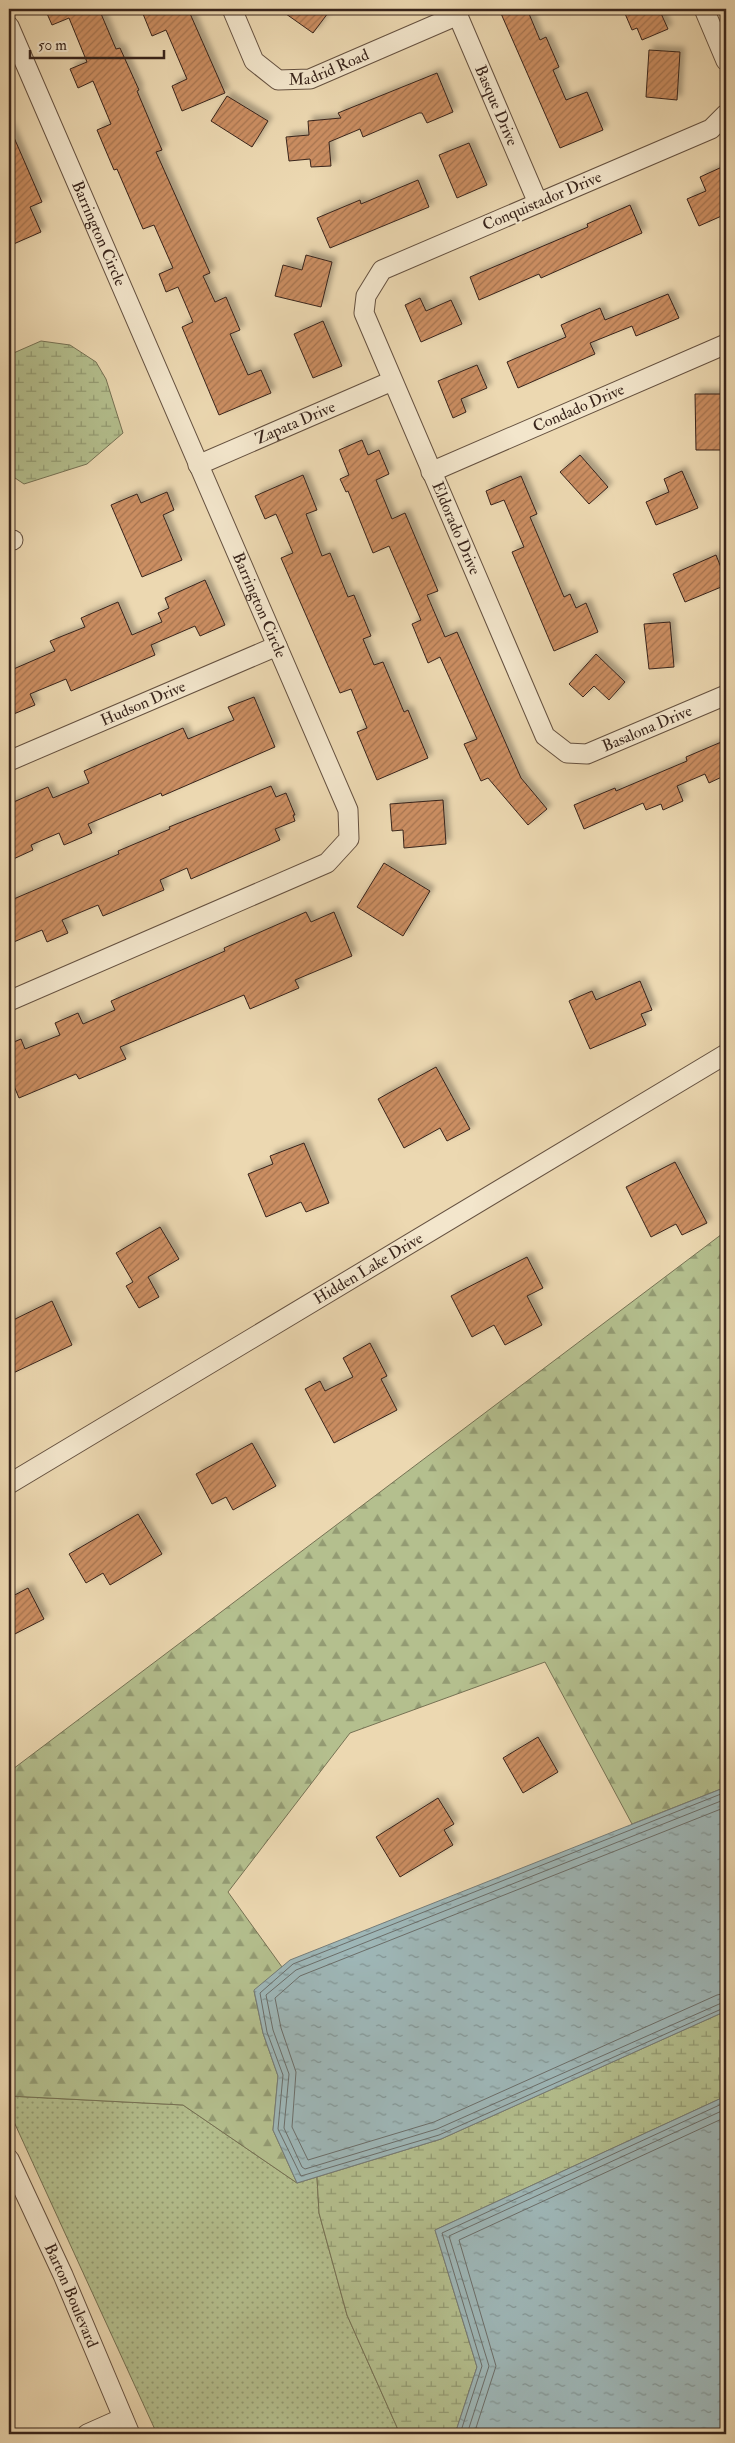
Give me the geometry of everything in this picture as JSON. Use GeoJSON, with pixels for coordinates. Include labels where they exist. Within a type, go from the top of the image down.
{"type":"FeatureCollection","features":[{"type":"Feature","properties":{"kind":"street","name":"Madrid Road"},"geometry":{"type":"LineString","coordinates":[[232,9],[254,61],[278,80],[310,79],[457,12]]}},
{"type":"Feature","properties":{"kind":"street"},"geometry":{"type":"LineString","coordinates":[[704,9],[726,61]]}},
{"type":"Feature","properties":{"kind":"street","name":"Basque Drive"},"geometry":{"type":"LineString","coordinates":[[457,12],[538,203]]}},
{"type":"Feature","properties":{"kind":"street","name":"Barrington Circle"},"geometry":{"type":"LineString","coordinates":[[9,26],[348,810],[349,840],[327,863],[9,1001]]}},
{"type":"Feature","properties":{"kind":"street","name":"Conquistador Drive"},"geometry":{"type":"LineString","coordinates":[[366,296],[382,270],[711,129],[726,114]]}},
{"type":"Feature","properties":{"kind":"street","name":"Eldorado Drive"},"geometry":{"type":"LineString","coordinates":[[366,296],[364,313],[546,736],[566,752]]}},
{"type":"Feature","properties":{"kind":"street","name":"Condado Drive"},"geometry":{"type":"LineString","coordinates":[[431,472],[726,344]]}},
{"type":"Feature","properties":{"kind":"street","name":"Zapata Drive"},"geometry":{"type":"LineString","coordinates":[[198,466],[392,381]]}},
{"type":"Feature","properties":{"kind":"street","name":"Hudson Drive"},"geometry":{"type":"LineString","coordinates":[[9,761],[277,646]]}},
{"type":"Feature","properties":{"kind":"street","name":"Basalona Drive"},"geometry":{"type":"LineString","coordinates":[[566,752],[587,754],[726,694]]}},
{"type":"Feature","properties":{"kind":"street","name":"Hidden Lake Drive"},"geometry":{"type":"LineString","coordinates":[[9,1484],[726,1054]]}},
{"type":"Feature","properties":{"kind":"street","name":"Barton Boulevard"},"geometry":{"type":"LineString","coordinates":[[9,2159],[64,2275],[126,2426]]}},
{"type":"Feature","properties":{"kind":"street"},"geometry":{"type":"LineString","coordinates":[[87,2434],[126,2426]]}},
{"type":"Feature","properties":{"kind":"green space"},"geometry":{"type":"Polygon","coordinates":[[[41,341],[70,345],[96,362],[106,379],[123,433],[87,464],[24,484],[9,474],[9,355],[41,341]]]}},
{"type":"Feature","properties":{"kind":"green space"},"geometry":{"type":"Polygon","coordinates":[[[726,1231],[726,1787],[632,1824],[545,1662],[350,1733],[228,1892],[282,1967],[254,1991],[263,2033],[278,2076],[273,2130],[297,2183],[183,2105],[9,2096],[9,1772],[726,1231]]]}},
{"type":"Feature","properties":{"kind":"green space"},"geometry":{"type":"Polygon","coordinates":[[[726,2011],[726,2096],[435,2230],[477,2367],[455,2434],[400,2434],[347,2315],[319,2213],[317,2177],[441,2139],[726,2011]]]}},
{"type":"Feature","properties":{"kind":"green space"},"geometry":{"type":"Polygon","coordinates":[[[9,2096],[183,2105],[297,2183],[317,2177],[319,2213],[347,2315],[400,2434],[157,2434],[9,2111],[9,2096]]]}},
{"type":"Feature","properties":{"kind":"water"},"geometry":{"type":"Polygon","coordinates":[[[726,1787],[726,2011],[441,2139],[297,2183],[273,2130],[278,2076],[263,2033],[254,1990],[290,1960],[726,1787]]]}},
{"type":"Feature","properties":{"kind":"water"},"geometry":{"type":"Polygon","coordinates":[[[726,2096],[726,2434],[455,2434],[477,2367],[435,2230],[726,2096]]]}},
{"type":"Feature","properties":{"kind":"building"},"geometry":{"type":"Polygon","coordinates":[[[45,9],[99,9],[116,49],[120,48],[139,90],[137,91],[162,150],[156,152],[210,273],[203,276],[215,302],[226,297],[240,330],[230,334],[248,375],[261,370],[271,393],[219,415],[182,327],[193,322],[178,287],[166,292],[159,274],[173,268],[154,225],[143,229],[117,169],[114,170],[97,130],[111,124],[93,81],[78,88],[70,69],[87,62],[69,18],[52,25],[45,9]]]}},
{"type":"Feature","properties":{"kind":"building"},"geometry":{"type":"Polygon","coordinates":[[[141,9],[188,9],[225,93],[182,111],[172,86],[187,79],[166,30],[152,36],[141,9]]]}},
{"type":"Feature","properties":{"kind":"building"},"geometry":{"type":"Polygon","coordinates":[[[279,9],[331,9],[313,33],[279,9]]]}},
{"type":"Feature","properties":{"kind":"building"},"geometry":{"type":"Polygon","coordinates":[[[499,9],[527,9],[540,40],[546,37],[559,67],[553,70],[566,100],[587,92],[603,130],[560,148],[499,9]]]}},
{"type":"Feature","properties":{"kind":"building"},"geometry":{"type":"Polygon","coordinates":[[[623,9],[659,9],[668,29],[642,40],[637,28],[632,30],[623,9]]]}},
{"type":"Feature","properties":{"kind":"building"},"geometry":{"type":"Polygon","coordinates":[[[649,50],[680,52],[677,100],[646,97],[649,50]]]}},
{"type":"Feature","properties":{"kind":"building"},"geometry":{"type":"Polygon","coordinates":[[[437,73],[453,112],[427,123],[422,113],[419,113],[363,137],[360,129],[329,142],[331,166],[311,167],[310,159],[289,161],[286,137],[309,135],[308,121],[341,118],[338,113],[437,73]]]}},
{"type":"Feature","properties":{"kind":"building"},"geometry":{"type":"Polygon","coordinates":[[[227,96],[268,121],[252,147],[211,121],[227,96]]]}},
{"type":"Feature","properties":{"kind":"building"},"geometry":{"type":"Polygon","coordinates":[[[9,126],[42,202],[30,207],[41,232],[9,246],[9,126]]]}},
{"type":"Feature","properties":{"kind":"building"},"geometry":{"type":"Polygon","coordinates":[[[469,143],[487,185],[457,198],[439,155],[469,143]]]}},
{"type":"Feature","properties":{"kind":"building"},"geometry":{"type":"Polygon","coordinates":[[[722,167],[726,176],[726,214],[699,226],[687,199],[706,191],[700,177],[722,167]]]}},
{"type":"Feature","properties":{"kind":"building"},"geometry":{"type":"Polygon","coordinates":[[[418,180],[429,207],[330,248],[317,218],[360,200],[361,204],[418,180]]]}},
{"type":"Feature","properties":{"kind":"building"},"geometry":{"type":"Polygon","coordinates":[[[630,205],[642,233],[541,278],[539,274],[479,300],[470,277],[588,227],[587,224],[630,205]]]}},
{"type":"Feature","properties":{"kind":"building"},"geometry":{"type":"Polygon","coordinates":[[[306,255],[332,262],[321,307],[275,296],[283,265],[302,270],[306,255]]]}},
{"type":"Feature","properties":{"kind":"building"},"geometry":{"type":"Polygon","coordinates":[[[668,294],[679,318],[636,336],[632,326],[590,343],[595,354],[518,388],[507,362],[566,337],[561,325],[600,308],[605,320],[668,294]]]}},
{"type":"Feature","properties":{"kind":"building"},"geometry":{"type":"Polygon","coordinates":[[[420,298],[426,311],[451,300],[462,324],[421,342],[405,305],[420,298]]]}},
{"type":"Feature","properties":{"kind":"building"},"geometry":{"type":"Polygon","coordinates":[[[323,321],[342,366],[313,378],[294,334],[323,321]]]}},
{"type":"Feature","properties":{"kind":"building"},"geometry":{"type":"Polygon","coordinates":[[[477,365],[487,388],[461,399],[466,412],[453,418],[438,381],[477,365]]]}},
{"type":"Feature","properties":{"kind":"building"},"geometry":{"type":"Polygon","coordinates":[[[695,394],[726,394],[726,450],[696,450],[695,394]]]}},
{"type":"Feature","properties":{"kind":"building"},"geometry":{"type":"Polygon","coordinates":[[[362,440],[368,455],[379,450],[389,474],[376,480],[392,519],[405,513],[438,591],[427,595],[445,637],[457,632],[521,778],[547,809],[528,825],[488,778],[481,781],[464,744],[477,739],[440,657],[428,663],[412,624],[421,620],[389,546],[373,553],[348,491],[346,492],[340,479],[349,475],[339,450],[362,440]]]}},
{"type":"Feature","properties":{"kind":"building"},"geometry":{"type":"Polygon","coordinates":[[[580,455],[608,487],[589,504],[560,472],[580,455]]]}},
{"type":"Feature","properties":{"kind":"building"},"geometry":{"type":"Polygon","coordinates":[[[682,471],[698,508],[656,525],[646,502],[669,492],[664,479],[682,471]]]}},
{"type":"Feature","properties":{"kind":"building"},"geometry":{"type":"Polygon","coordinates":[[[303,475],[317,510],[306,514],[322,556],[330,553],[348,597],[354,595],[371,636],[363,639],[374,665],[383,662],[404,712],[408,710],[428,758],[377,780],[357,732],[367,728],[351,689],[340,693],[281,558],[293,553],[276,514],[265,519],[255,496],[303,475]]]}},
{"type":"Feature","properties":{"kind":"building"},"geometry":{"type":"Polygon","coordinates":[[[521,476],[537,514],[530,517],[564,597],[570,594],[576,608],[586,603],[598,632],[554,651],[512,552],[524,547],[504,500],[491,505],[486,491],[521,476]]]}},
{"type":"Feature","properties":{"kind":"building"},"geometry":{"type":"Polygon","coordinates":[[[167,492],[174,510],[163,515],[182,560],[142,577],[111,505],[137,494],[141,503],[167,492]]]}},
{"type":"Feature","properties":{"kind":"building"},"geometry":{"type":"Polygon","coordinates":[[[716,555],[726,580],[726,585],[685,602],[673,574],[716,555]]]}},
{"type":"Feature","properties":{"kind":"building"},"geometry":{"type":"Polygon","coordinates":[[[205,580],[225,625],[200,636],[195,626],[151,645],[155,655],[71,691],[66,679],[30,694],[35,705],[9,716],[9,671],[55,651],[50,641],[85,627],[81,618],[118,602],[132,635],[162,622],[158,613],[169,608],[165,598],[205,580]]]}},
{"type":"Feature","properties":{"kind":"building"},"geometry":{"type":"Polygon","coordinates":[[[670,622],[674,667],[649,669],[644,624],[670,622]]]}},
{"type":"Feature","properties":{"kind":"building"},"geometry":{"type":"Polygon","coordinates":[[[596,654],[625,682],[609,700],[594,686],[583,697],[569,684],[596,654]]]}},
{"type":"Feature","properties":{"kind":"building"},"geometry":{"type":"Polygon","coordinates":[[[254,697],[275,747],[162,796],[161,793],[88,824],[92,833],[64,845],[59,833],[31,845],[33,850],[9,861],[9,804],[48,787],[53,798],[89,783],[84,771],[183,728],[188,739],[234,720],[228,707],[254,697]]]}},
{"type":"Feature","properties":{"kind":"building"},"geometry":{"type":"Polygon","coordinates":[[[726,740],[726,775],[709,783],[705,774],[677,786],[683,801],[663,810],[661,804],[646,810],[643,803],[584,829],[574,805],[615,788],[616,791],[687,761],[686,757],[726,740]]]}},
{"type":"Feature","properties":{"kind":"building"},"geometry":{"type":"Polygon","coordinates":[[[271,786],[276,797],[286,793],[295,815],[293,815],[295,821],[275,829],[280,840],[191,879],[187,868],[160,880],[164,890],[103,916],[98,905],[62,920],[68,933],[47,942],[42,930],[9,944],[9,901],[119,854],[118,851],[170,829],[169,827],[271,786]]]}},
{"type":"Feature","properties":{"kind":"building"},"geometry":{"type":"Polygon","coordinates":[[[443,800],[446,844],[404,848],[403,830],[392,831],[390,804],[443,800]]]}},
{"type":"Feature","properties":{"kind":"building"},"geometry":{"type":"Polygon","coordinates":[[[384,863],[430,891],[403,936],[357,907],[384,863]]]}},
{"type":"Feature","properties":{"kind":"building"},"geometry":{"type":"Polygon","coordinates":[[[306,912],[311,922],[334,912],[352,956],[295,980],[299,988],[250,1009],[244,995],[120,1047],[126,1059],[79,1079],[76,1074],[19,1098],[9,1074],[9,1044],[21,1039],[25,1049],[60,1035],[55,1023],[78,1013],[83,1024],[115,1010],[111,1001],[225,951],[224,948],[306,912]]]}},
{"type":"Feature","properties":{"kind":"building"},"geometry":{"type":"Polygon","coordinates":[[[640,981],[652,1010],[641,1014],[646,1025],[590,1049],[569,1001],[592,991],[596,1000],[640,981]]]}},
{"type":"Feature","properties":{"kind":"building"},"geometry":{"type":"Polygon","coordinates":[[[436,1067],[470,1129],[447,1141],[440,1128],[404,1148],[378,1099],[436,1067]]]}},
{"type":"Feature","properties":{"kind":"building"},"geometry":{"type":"Polygon","coordinates":[[[304,1143],[329,1203],[306,1212],[301,1202],[266,1217],[248,1174],[273,1164],[270,1156],[304,1143]]]}},
{"type":"Feature","properties":{"kind":"building"},"geometry":{"type":"Polygon","coordinates":[[[675,1162],[707,1223],[682,1235],[676,1224],[651,1237],[626,1187],[675,1162]]]}},
{"type":"Feature","properties":{"kind":"building"},"geometry":{"type":"Polygon","coordinates":[[[160,1227],[179,1259],[148,1277],[159,1297],[139,1308],[126,1286],[133,1282],[116,1253],[160,1227]]]}},
{"type":"Feature","properties":{"kind":"building"},"geometry":{"type":"Polygon","coordinates":[[[527,1257],[543,1288],[527,1296],[542,1325],[505,1345],[494,1325],[472,1337],[451,1296],[527,1257]]]}},
{"type":"Feature","properties":{"kind":"building"},"geometry":{"type":"Polygon","coordinates":[[[52,1301],[72,1345],[9,1375],[9,1322],[52,1301]]]}},
{"type":"Feature","properties":{"kind":"building"},"geometry":{"type":"Polygon","coordinates":[[[370,1343],[387,1376],[381,1379],[397,1410],[334,1443],[305,1389],[320,1381],[325,1391],[353,1377],[343,1358],[370,1343]]]}},
{"type":"Feature","properties":{"kind":"building"},"geometry":{"type":"Polygon","coordinates":[[[252,1443],[276,1486],[233,1510],[226,1497],[212,1504],[196,1474],[252,1443]]]}},
{"type":"Feature","properties":{"kind":"building"},"geometry":{"type":"Polygon","coordinates":[[[138,1514],[162,1554],[110,1585],[103,1573],[86,1583],[69,1554],[138,1514]]]}},
{"type":"Feature","properties":{"kind":"building"},"geometry":{"type":"Polygon","coordinates":[[[28,1588],[44,1619],[9,1637],[9,1598],[28,1588]]]}},
{"type":"Feature","properties":{"kind":"building"},"geometry":{"type":"Polygon","coordinates":[[[538,1737],[558,1772],[523,1793],[503,1758],[538,1737]]]}},
{"type":"Feature","properties":{"kind":"building"},"geometry":{"type":"Polygon","coordinates":[[[438,1798],[454,1824],[444,1830],[453,1845],[400,1877],[376,1837],[438,1798]]]}}]}
